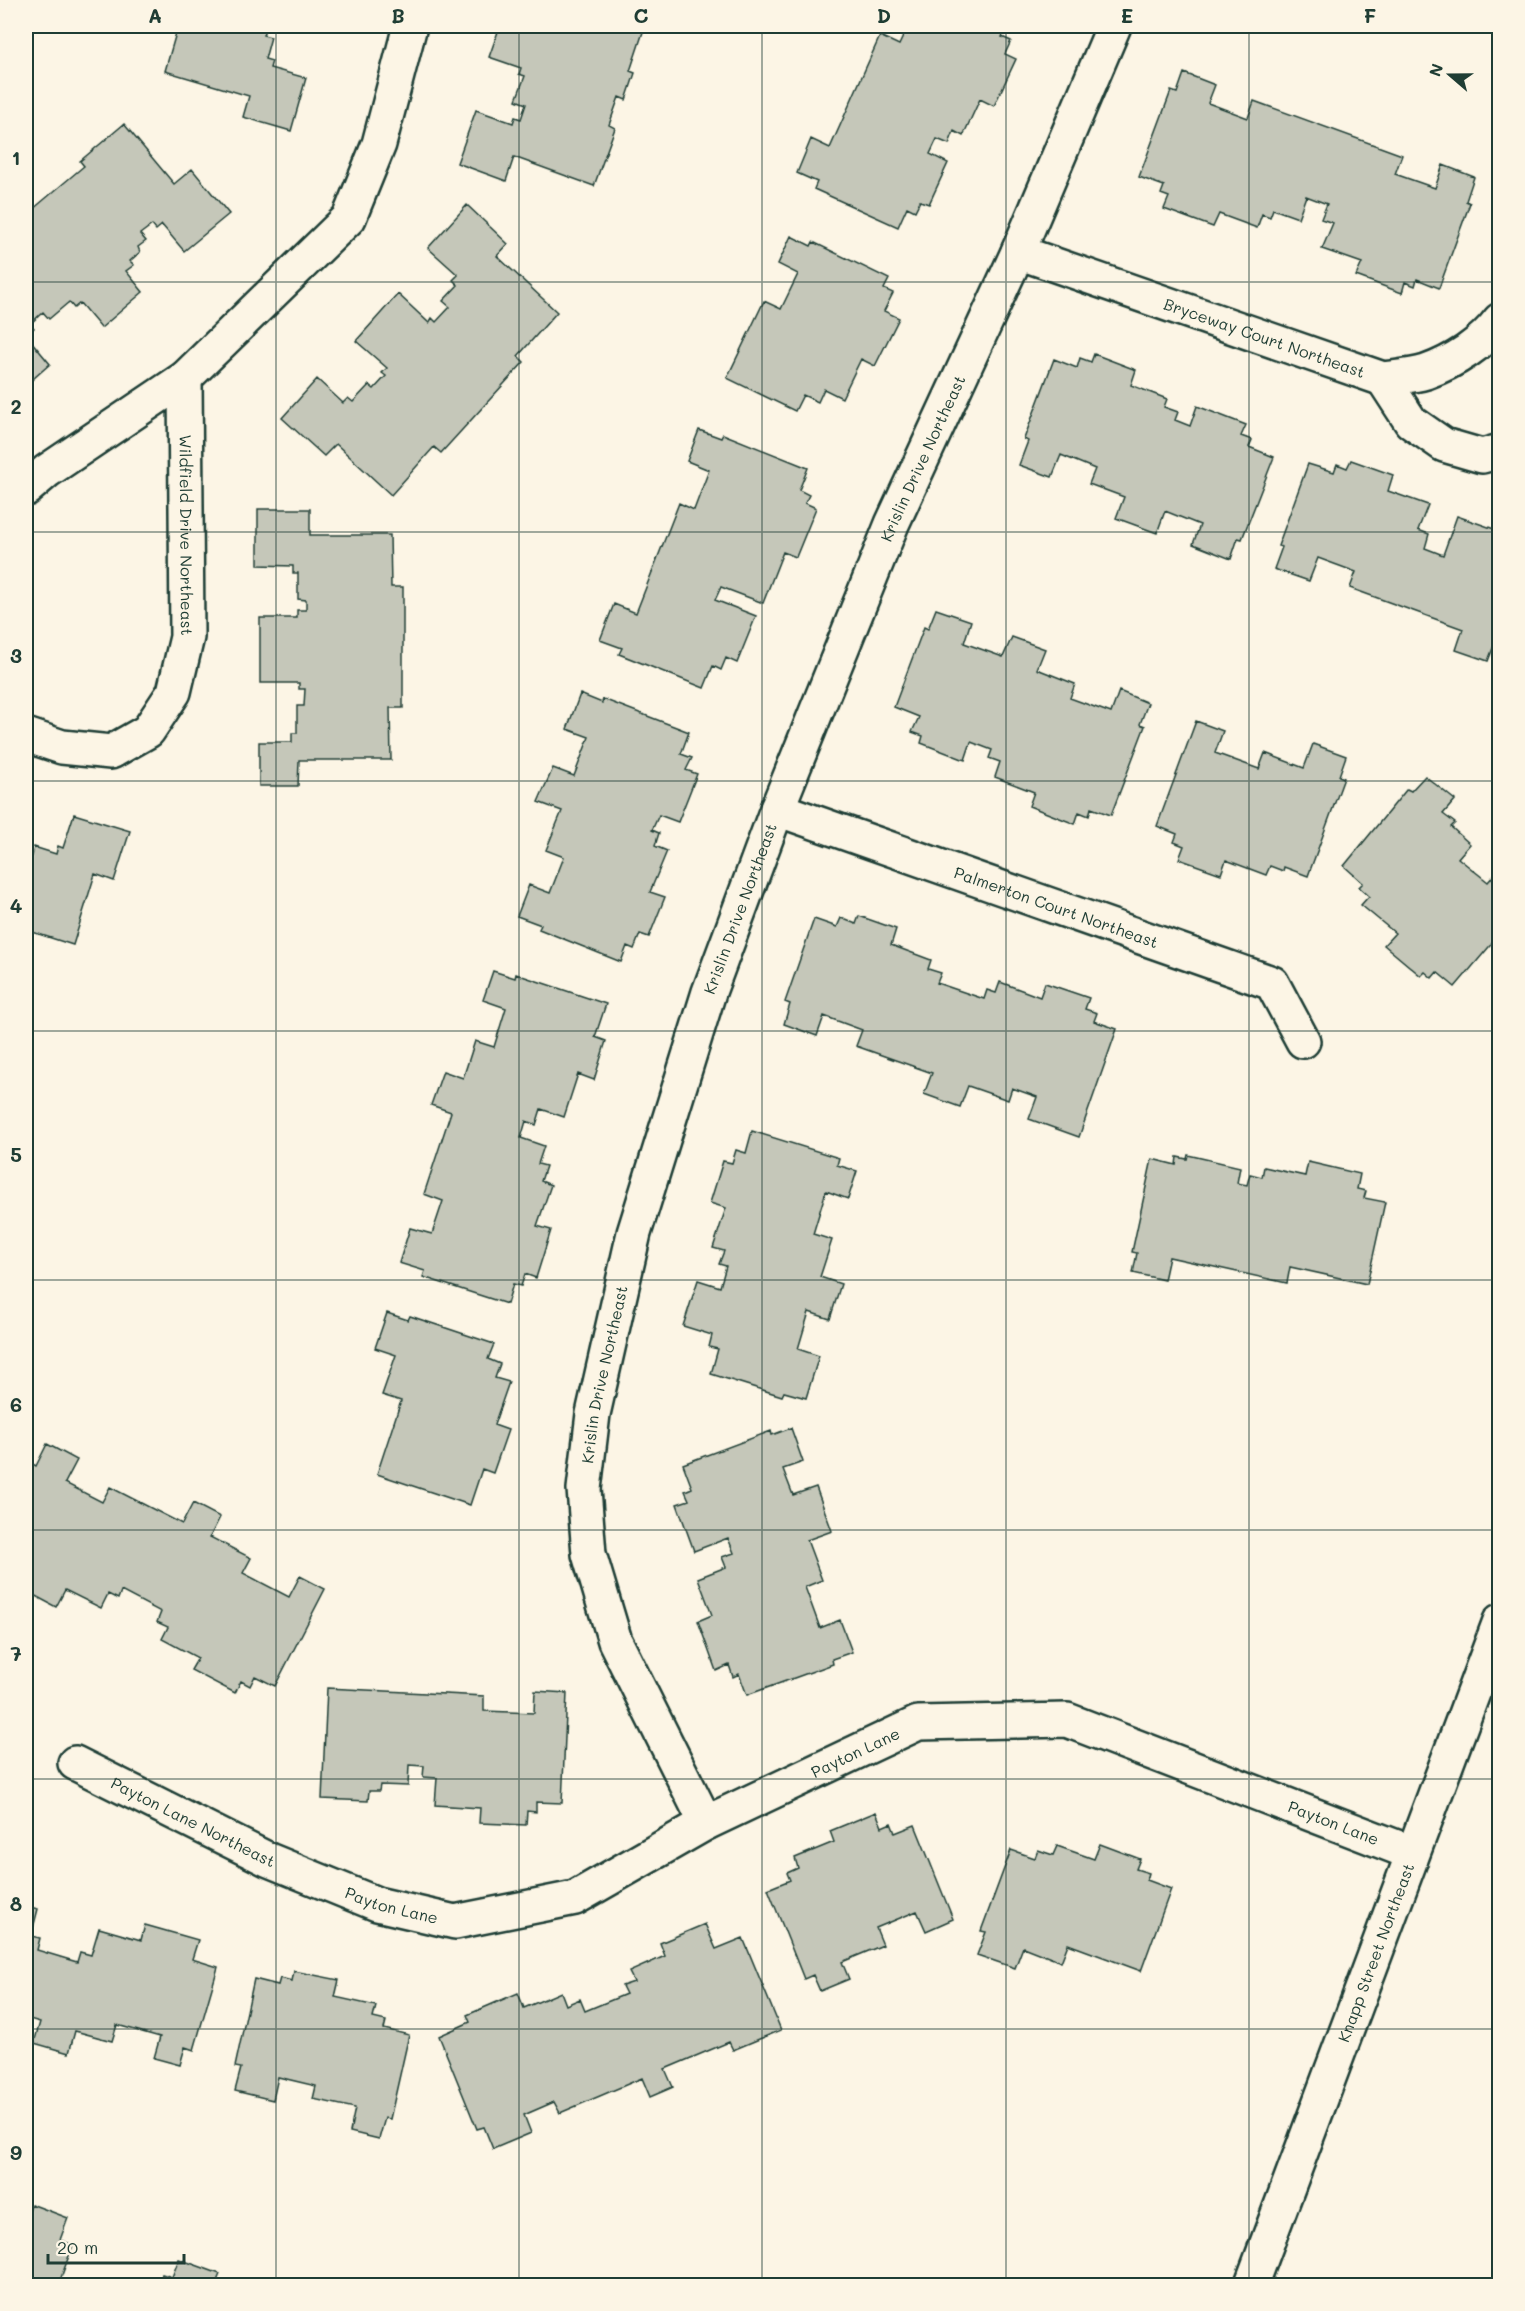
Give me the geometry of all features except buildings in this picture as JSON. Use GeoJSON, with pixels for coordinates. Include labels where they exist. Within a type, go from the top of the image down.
{"type":"FeatureCollection","features":[{"type":"Feature","properties":{"kind":"street"},"geometry":{"type":"LineString","coordinates":[[26,489],[47,471],[185,378],[349,218],[378,144],[410,26]]}},
{"type":"Feature","properties":{"kind":"street","name":"Krislin Drive Northeast"},"geometry":{"type":"LineString","coordinates":[[706,1823],[615,1641],[589,1554],[584,1490],[593,1414],[634,1233],[709,992],[777,808],[892,524],[1018,252],[1113,26]]}},
{"type":"Feature","properties":{"kind":"street","name":"Bryceway Court Northeast"},"geometry":{"type":"LineString","coordinates":[[1018,252],[1383,379],[1425,372],[1464,354],[1497,328]]}},
{"type":"Feature","properties":{"kind":"street","name":"Wildfield Drive Northeast"},"geometry":{"type":"LineString","coordinates":[[26,735],[62,747],[111,752],[148,731],[174,692],[187,637],[185,378]]}},
{"type":"Feature","properties":{"kind":"street"},"geometry":{"type":"LineString","coordinates":[[1383,379],[1411,422],[1444,445],[1482,456],[1500,451]]}},
{"type":"Feature","properties":{"kind":"street","name":"Palmerton Court Northeast"},"geometry":{"type":"LineString","coordinates":[[777,808],[1272,982],[1303,1041]]}},
{"type":"Feature","properties":{"kind":"street","name":"Knapp Street Northeast"},"geometry":{"type":"LineString","coordinates":[[1251,2286],[1500,1621]]}},
{"type":"Feature","properties":{"kind":"street","name":"Payton Lane"},"geometry":{"type":"LineString","coordinates":[[312,1878],[377,1904],[455,1922],[575,1898],[706,1823],[918,1723],[1067,1720],[1412,1854]]}},
{"type":"Feature","properties":{"kind":"street","name":"Payton Lane Northeast"},"geometry":{"type":"LineString","coordinates":[[75,1762],[269,1860],[312,1878]]}}]}
